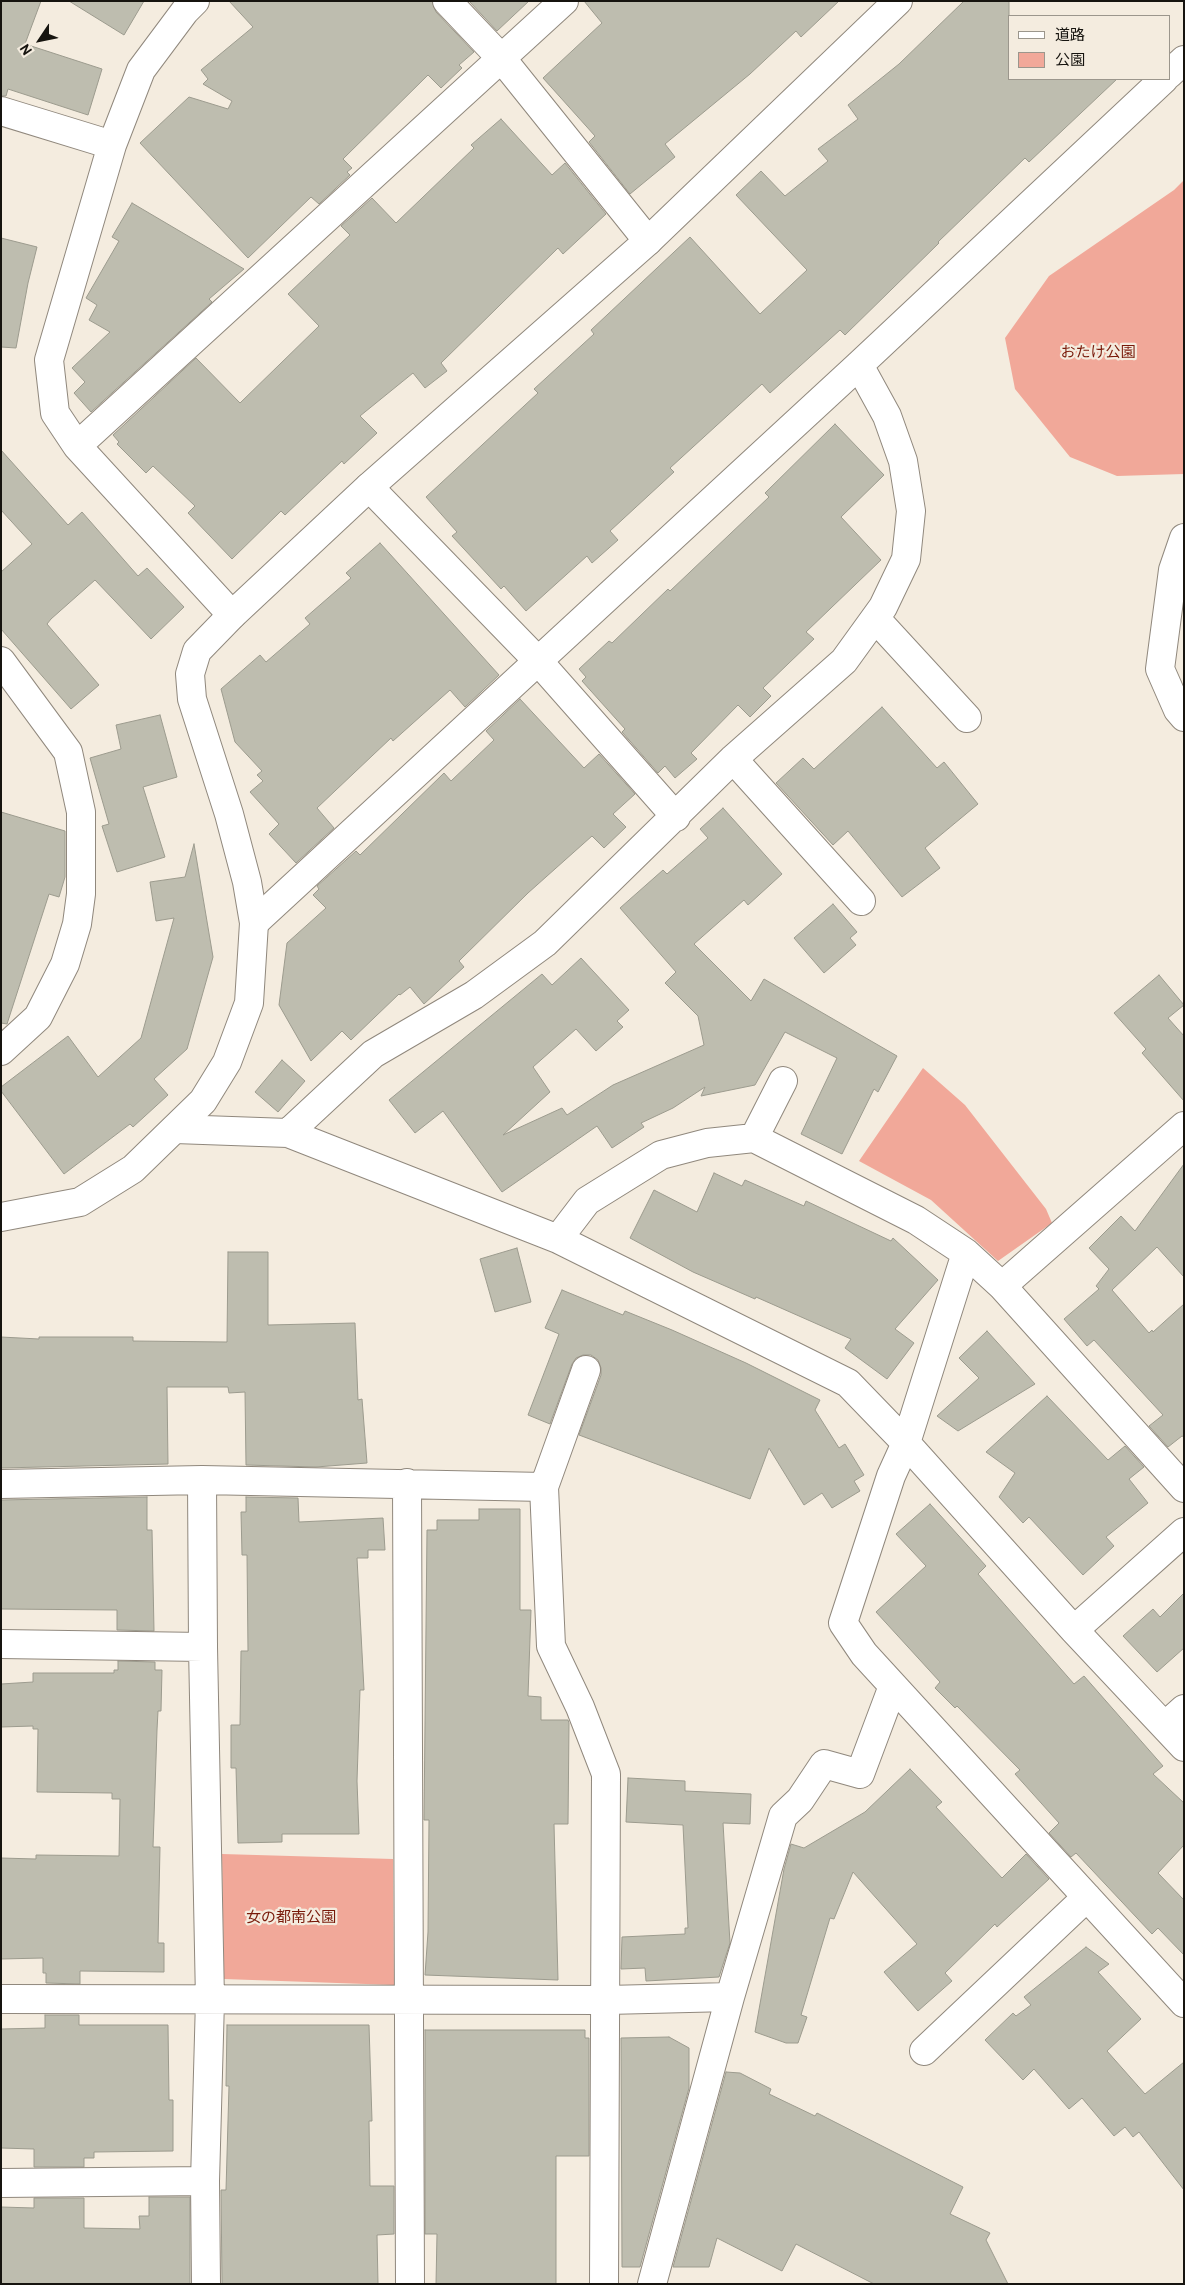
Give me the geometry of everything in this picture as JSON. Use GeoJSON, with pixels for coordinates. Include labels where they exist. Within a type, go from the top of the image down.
{"type":"FeatureCollection","features":[{"type":"Feature","properties":{"kind":"street"},"geometry":{"type":"LineString","coordinates":[[195,1],[185,11],[141,70],[112,146],[48,360],[56,413],[77,446],[232,615]]}},
{"type":"Feature","properties":{"kind":"street"},"geometry":{"type":"LineString","coordinates":[[447,1],[502,59],[648,241]]}},
{"type":"Feature","properties":{"kind":"street"},"geometry":{"type":"LineString","coordinates":[[77,446],[564,1]]}},
{"type":"Feature","properties":{"kind":"street"},"geometry":{"type":"LineString","coordinates":[[1,1217],[80,1202],[133,1169],[203,1101],[227,1062],[249,1003],[254,923],[238,848],[192,699],[190,674],[197,651],[232,615],[369,487],[648,241],[898,1]]}},
{"type":"Feature","properties":{"kind":"street"},"geometry":{"type":"LineString","coordinates":[[1170,73],[1184,60]]}},
{"type":"Feature","properties":{"kind":"street"},"geometry":{"type":"LineString","coordinates":[[254,923],[540,662],[1163,80]]}},
{"type":"Feature","properties":{"kind":"street"},"geometry":{"type":"LineString","coordinates":[[1,111],[112,146]]}},
{"type":"Feature","properties":{"kind":"street"},"geometry":{"type":"LineString","coordinates":[[288,1133],[373,1054],[474,996],[545,943],[676,817],[733,759],[844,661],[883,607],[906,559],[911,511],[904,461],[887,416],[859,365]]}},
{"type":"Feature","properties":{"kind":"street"},"geometry":{"type":"LineString","coordinates":[[369,487],[540,662],[676,817]]}},
{"type":"Feature","properties":{"kind":"street"},"geometry":{"type":"LineString","coordinates":[[1184,538],[1173,570],[1160,669],[1178,710],[1184,717]]}},
{"type":"Feature","properties":{"kind":"street"},"geometry":{"type":"LineString","coordinates":[[875,618],[967,718]]}},
{"type":"Feature","properties":{"kind":"street"},"geometry":{"type":"LineString","coordinates":[[1,661],[68,752],[81,812],[81,876],[77,924],[65,964],[38,1017],[1,1051]]}},
{"type":"Feature","properties":{"kind":"street"},"geometry":{"type":"LineString","coordinates":[[733,759],[861,901]]}},
{"type":"Feature","properties":{"kind":"street"},"geometry":{"type":"LineString","coordinates":[[754,1138],[782,1081]]}},
{"type":"Feature","properties":{"kind":"street"},"geometry":{"type":"LineString","coordinates":[[1002,1286],[1184,1126]]}},
{"type":"Feature","properties":{"kind":"street"},"geometry":{"type":"LineString","coordinates":[[175,1129],[288,1133],[558,1239],[848,1383],[906,1442],[1074,1630],[1174,1718],[1184,1747]]}},
{"type":"Feature","properties":{"kind":"street"},"geometry":{"type":"LineString","coordinates":[[558,1239],[587,1201],[662,1155],[707,1143],[754,1138],[916,1220],[966,1253],[1002,1286],[1184,1488]]}},
{"type":"Feature","properties":{"kind":"street"},"geometry":{"type":"LineString","coordinates":[[966,1253],[906,1442],[890,1476],[843,1623],[864,1654],[1184,2003]]}},
{"type":"Feature","properties":{"kind":"street"},"geometry":{"type":"LineString","coordinates":[[586,1370],[544,1486],[551,1646],[580,1707],[606,1774],[604,2284]]}},
{"type":"Feature","properties":{"kind":"street"},"geometry":{"type":"LineString","coordinates":[[1,1484],[202,1480],[544,1486]]}},
{"type":"Feature","properties":{"kind":"street"},"geometry":{"type":"LineString","coordinates":[[202,1480],[203,1647],[210,2000],[206,2284]]}},
{"type":"Feature","properties":{"kind":"street"},"geometry":{"type":"LineString","coordinates":[[407,1483],[410,2284]]}},
{"type":"Feature","properties":{"kind":"street"},"geometry":{"type":"LineString","coordinates":[[1074,1630],[1184,1532]]}},
{"type":"Feature","properties":{"kind":"street"},"geometry":{"type":"LineString","coordinates":[[1,1644],[203,1647]]}},
{"type":"Feature","properties":{"kind":"street"},"geometry":{"type":"LineString","coordinates":[[652,2284],[730,1997],[783,1816],[800,1800],[824,1764],[860,1774],[893,1686]]}},
{"type":"Feature","properties":{"kind":"street"},"geometry":{"type":"LineString","coordinates":[[924,2050],[1087,1897]]}},
{"type":"Feature","properties":{"kind":"street"},"geometry":{"type":"LineString","coordinates":[[1,1999],[606,2000],[730,1997]]}},
{"type":"Feature","properties":{"kind":"street"},"geometry":{"type":"LineString","coordinates":[[1,2183],[206,2181]]}},
{"type":"Feature","properties":{"kind":"green space","name":"おたけ公園"},"geometry":{"type":"Polygon","coordinates":[[[1184,180],[1184,474],[1117,476],[1070,457],[1015,389],[1005,338],[1049,276],[1174,190],[1184,180]]]}},
{"type":"Feature","properties":{"kind":"green space"},"geometry":{"type":"Polygon","coordinates":[[[923,1068],[965,1105],[1046,1209],[1052,1223],[998,1261],[931,1200],[859,1161],[923,1068]]]}},
{"type":"Feature","properties":{"kind":"green space","name":"女の都南公園"},"geometry":{"type":"Polygon","coordinates":[[[222,1854],[393,1859],[394,1985],[224,1979],[222,1854]]]}},
{"type":"Feature","properties":{"kind":"building"},"geometry":{"type":"Polygon","coordinates":[[[1,1],[41,1],[25,44],[102,69],[88,115],[8,89],[6,96],[1,96],[1,1]]]}},
{"type":"Feature","properties":{"kind":"building"},"geometry":{"type":"Polygon","coordinates":[[[69,1],[144,1],[124,35],[69,1]]]}},
{"type":"Feature","properties":{"kind":"building"},"geometry":{"type":"Polygon","coordinates":[[[229,1],[432,1],[436,12],[474,52],[459,65],[462,68],[441,88],[428,75],[343,159],[352,168],[347,172],[350,175],[319,204],[311,197],[248,258],[140,143],[189,97],[228,109],[232,101],[203,84],[208,79],[201,70],[253,27],[229,1]]]}},
{"type":"Feature","properties":{"kind":"building"},"geometry":{"type":"Polygon","coordinates":[[[469,1],[529,1],[497,31],[469,1]]]}},
{"type":"Feature","properties":{"kind":"building"},"geometry":{"type":"Polygon","coordinates":[[[584,1],[839,1],[801,37],[796,31],[750,74],[665,144],[675,157],[630,194],[589,142],[595,136],[543,78],[602,23],[584,1]]]}},
{"type":"Feature","properties":{"kind":"building"},"geometry":{"type":"Polygon","coordinates":[[[964,1],[1009,1],[1008,80],[1116,80],[1029,162],[1025,158],[845,335],[840,330],[770,393],[762,384],[670,468],[674,472],[610,531],[618,540],[592,563],[587,556],[526,611],[504,586],[501,589],[452,536],[457,532],[426,497],[538,393],[534,389],[594,334],[591,330],[690,237],[760,314],[807,270],[736,195],[761,171],[785,196],[828,161],[818,149],[858,119],[848,105],[899,64],[964,1]]]}},
{"type":"Feature","properties":{"kind":"building"},"geometry":{"type":"Polygon","coordinates":[[[501,119],[552,175],[565,163],[606,214],[563,254],[558,248],[441,363],[447,371],[425,388],[413,373],[360,416],[377,433],[344,464],[342,461],[285,515],[281,511],[232,559],[188,513],[195,506],[153,466],[146,473],[117,444],[119,442],[113,435],[196,358],[240,403],[319,326],[288,294],[350,235],[341,226],[372,198],[396,223],[474,148],[471,145],[501,119]]]}},
{"type":"Feature","properties":{"kind":"building"},"geometry":{"type":"Polygon","coordinates":[[[132,203],[244,269],[209,299],[212,302],[91,412],[74,393],[85,382],[72,368],[110,332],[89,320],[97,305],[86,298],[119,241],[112,237],[132,203]]]}},
{"type":"Feature","properties":{"kind":"building"},"geometry":{"type":"Polygon","coordinates":[[[1,238],[37,247],[16,348],[1,347],[1,238]]]}},
{"type":"Feature","properties":{"kind":"building"},"geometry":{"type":"Polygon","coordinates":[[[835,424],[884,475],[841,517],[881,560],[806,632],[814,639],[763,688],[771,696],[750,717],[738,705],[691,753],[697,759],[675,778],[665,766],[658,773],[622,732],[625,729],[582,681],[586,677],[579,669],[609,641],[612,643],[668,589],[670,591],[769,497],[765,493],[835,424]]]}},
{"type":"Feature","properties":{"kind":"building"},"geometry":{"type":"Polygon","coordinates":[[[1,450],[68,525],[82,512],[138,576],[147,568],[184,607],[151,639],[95,580],[51,619],[47,624],[99,685],[71,709],[1,629],[1,572],[32,544],[1,510],[1,450]]]}},
{"type":"Feature","properties":{"kind":"building"},"geometry":{"type":"Polygon","coordinates":[[[380,543],[499,675],[465,707],[450,690],[393,741],[391,738],[317,808],[334,828],[296,863],[269,834],[279,824],[250,792],[263,781],[257,775],[262,771],[235,742],[221,689],[260,655],[266,662],[310,624],[305,618],[351,578],[346,573],[380,543]]]}},
{"type":"Feature","properties":{"kind":"building"},"geometry":{"type":"Polygon","coordinates":[[[520,699],[584,768],[599,754],[635,794],[613,814],[626,827],[604,848],[592,836],[528,893],[459,961],[464,967],[424,1004],[410,987],[399,994],[351,1040],[342,1031],[311,1061],[279,1005],[287,943],[326,908],[313,895],[319,889],[317,886],[356,851],[360,855],[444,773],[451,781],[494,740],[486,731],[520,699]]]}},
{"type":"Feature","properties":{"kind":"building"},"geometry":{"type":"Polygon","coordinates":[[[882,707],[937,768],[944,762],[978,804],[925,848],[940,868],[902,897],[848,831],[833,845],[776,783],[803,758],[814,769],[882,707]]]}},
{"type":"Feature","properties":{"kind":"building"},"geometry":{"type":"Polygon","coordinates":[[[160,715],[177,777],[143,787],[165,857],[117,872],[102,826],[109,824],[90,758],[121,749],[116,725],[160,715]]]}},
{"type":"Feature","properties":{"kind":"building"},"geometry":{"type":"Polygon","coordinates":[[[723,808],[782,874],[748,905],[744,900],[694,944],[751,1001],[764,979],[897,1056],[878,1092],[874,1089],[842,1154],[801,1134],[837,1058],[785,1032],[755,1085],[701,1096],[705,1087],[673,1108],[641,1123],[644,1127],[612,1148],[597,1126],[502,1192],[443,1111],[415,1133],[389,1100],[542,974],[552,985],[581,958],[629,1010],[617,1021],[623,1027],[596,1051],[576,1029],[533,1067],[550,1092],[503,1135],[562,1108],[567,1115],[613,1085],[704,1045],[698,1016],[665,983],[676,972],[620,908],[663,870],[667,874],[708,838],[700,829],[723,808]]]}},
{"type":"Feature","properties":{"kind":"building"},"geometry":{"type":"Polygon","coordinates":[[[1,812],[65,831],[65,877],[59,897],[49,894],[7,1024],[1,1023],[1,812]]]}},
{"type":"Feature","properties":{"kind":"building"},"geometry":{"type":"Polygon","coordinates":[[[194,844],[213,957],[187,1049],[154,1079],[168,1095],[133,1127],[130,1124],[64,1174],[1,1091],[1,1087],[68,1036],[98,1077],[141,1038],[174,918],[156,921],[150,882],[185,877],[194,844]]]}},
{"type":"Feature","properties":{"kind":"building"},"geometry":{"type":"Polygon","coordinates":[[[833,904],[857,932],[850,938],[856,945],[824,973],[794,938],[833,904]]]}},
{"type":"Feature","properties":{"kind":"building"},"geometry":{"type":"Polygon","coordinates":[[[1159,975],[1184,1005],[1168,1018],[1184,1036],[1184,1101],[1142,1053],[1146,1049],[1114,1013],[1159,975]]]}},
{"type":"Feature","properties":{"kind":"building"},"geometry":{"type":"Polygon","coordinates":[[[282,1060],[305,1081],[278,1112],[255,1092],[282,1060]]]}},
{"type":"Feature","properties":{"kind":"building"},"geometry":{"type":"Polygon","coordinates":[[[1184,1164],[1184,1277],[1157,1247],[1112,1290],[1149,1333],[1152,1330],[1153,1332],[1184,1304],[1184,1437],[1182,1436],[1168,1447],[1149,1426],[1163,1415],[1094,1340],[1087,1346],[1064,1319],[1099,1289],[1096,1286],[1109,1269],[1089,1248],[1121,1216],[1135,1231],[1184,1164]]]}},
{"type":"Feature","properties":{"kind":"building"},"geometry":{"type":"Polygon","coordinates":[[[714,1173],[742,1186],[745,1180],[804,1206],[806,1201],[891,1241],[893,1238],[938,1280],[895,1329],[914,1343],[887,1379],[845,1348],[851,1339],[756,1297],[755,1299],[693,1272],[630,1238],[654,1190],[697,1212],[714,1173]]]}},
{"type":"Feature","properties":{"kind":"building"},"geometry":{"type":"Polygon","coordinates":[[[517,1248],[531,1302],[495,1312],[480,1259],[517,1248]]]}},
{"type":"Feature","properties":{"kind":"building"},"geometry":{"type":"Polygon","coordinates":[[[228,1252],[268,1252],[268,1325],[355,1323],[358,1400],[362,1399],[367,1463],[316,1467],[246,1465],[245,1392],[229,1393],[228,1387],[167,1387],[168,1464],[1,1468],[1,1337],[39,1339],[39,1337],[133,1337],[133,1341],[227,1342],[228,1252]]]}},
{"type":"Feature","properties":{"kind":"building"},"geometry":{"type":"Polygon","coordinates":[[[562,1290],[623,1315],[625,1311],[672,1330],[746,1363],[820,1400],[815,1410],[839,1448],[845,1444],[864,1475],[854,1481],[860,1491],[832,1508],[822,1493],[804,1505],[769,1448],[750,1499],[579,1435],[601,1375],[598,1360],[591,1355],[583,1355],[576,1358],[572,1364],[550,1424],[528,1415],[559,1334],[545,1328],[562,1290]]]}},
{"type":"Feature","properties":{"kind":"building"},"geometry":{"type":"Polygon","coordinates":[[[987,1331],[1035,1384],[958,1431],[937,1416],[979,1378],[959,1358],[987,1331]]]}},
{"type":"Feature","properties":{"kind":"building"},"geometry":{"type":"Polygon","coordinates":[[[1047,1396],[1108,1460],[1125,1446],[1144,1467],[1129,1479],[1148,1503],[1106,1537],[1114,1546],[1083,1575],[1029,1517],[1023,1523],[999,1497],[1015,1473],[986,1452],[1047,1396]]]}},
{"type":"Feature","properties":{"kind":"building"},"geometry":{"type":"Polygon","coordinates":[[[147,1497],[147,1530],[152,1530],[154,1631],[117,1630],[117,1610],[1,1609],[1,1500],[147,1497]]]}},
{"type":"Feature","properties":{"kind":"building"},"geometry":{"type":"Polygon","coordinates":[[[246,1497],[298,1498],[299,1522],[383,1518],[385,1550],[368,1550],[368,1558],[357,1558],[364,1690],[360,1690],[357,1781],[359,1834],[282,1834],[282,1842],[238,1843],[236,1768],[231,1768],[231,1725],[240,1725],[241,1651],[248,1651],[247,1555],[242,1555],[241,1512],[246,1512],[246,1497]]]}},
{"type":"Feature","properties":{"kind":"building"},"geometry":{"type":"Polygon","coordinates":[[[930,1504],[986,1566],[978,1574],[1074,1684],[1084,1676],[1163,1766],[1153,1774],[1184,1803],[1184,1845],[1158,1873],[1184,1900],[1184,1955],[1158,1928],[1152,1934],[1076,1853],[1071,1857],[1049,1833],[1059,1823],[1015,1774],[1020,1770],[957,1706],[955,1708],[935,1688],[940,1682],[876,1612],[926,1566],[896,1534],[930,1504]]]}},
{"type":"Feature","properties":{"kind":"building"},"geometry":{"type":"Polygon","coordinates":[[[479,1509],[520,1509],[520,1610],[531,1610],[528,1696],[541,1697],[541,1720],[568,1720],[569,1723],[568,1824],[554,1824],[558,1980],[425,1975],[428,1932],[429,1820],[424,1820],[427,1530],[437,1530],[437,1520],[479,1520],[479,1509]]]}},
{"type":"Feature","properties":{"kind":"building"},"geometry":{"type":"Polygon","coordinates":[[[1184,1593],[1184,1648],[1157,1672],[1123,1636],[1153,1609],[1160,1617],[1184,1593]]]}},
{"type":"Feature","properties":{"kind":"building"},"geometry":{"type":"Polygon","coordinates":[[[118,1661],[155,1662],[155,1670],[162,1670],[161,1711],[158,1711],[157,1730],[153,1847],[160,1847],[158,1943],[164,1943],[164,1972],[80,1971],[80,1984],[46,1983],[46,1973],[43,1973],[43,1958],[1,1959],[1,1858],[36,1859],[36,1855],[119,1856],[120,1799],[112,1799],[112,1793],[37,1792],[38,1729],[33,1729],[33,1726],[1,1727],[1,1684],[33,1682],[33,1673],[114,1673],[114,1670],[118,1670],[118,1661]]]}},
{"type":"Feature","properties":{"kind":"building"},"geometry":{"type":"Polygon","coordinates":[[[910,1769],[942,1802],[936,1807],[1002,1878],[1026,1854],[1049,1879],[997,1927],[995,1924],[945,1973],[952,1981],[918,2011],[884,1972],[917,1944],[853,1872],[834,1919],[830,1918],[801,2015],[807,2017],[798,2043],[786,2043],[755,2032],[784,1869],[791,1844],[804,1848],[865,1812],[910,1769]]]}},
{"type":"Feature","properties":{"kind":"building"},"geometry":{"type":"Polygon","coordinates":[[[628,1778],[685,1781],[685,1791],[751,1794],[750,1824],[723,1823],[730,1943],[719,1977],[646,1981],[645,1968],[621,1969],[622,1937],[685,1934],[685,1928],[688,1928],[683,1825],[626,1822],[628,1778]]]}},
{"type":"Feature","properties":{"kind":"building"},"geometry":{"type":"Polygon","coordinates":[[[1086,1947],[1109,1964],[1098,1972],[1141,2019],[1107,2051],[1145,2094],[1184,2062],[1184,2190],[1139,2132],[1133,2137],[1125,2127],[1114,2136],[1082,2098],[1069,2109],[1034,2069],[1023,2080],[985,2040],[1013,2013],[1016,2016],[1031,2005],[1024,1997],[1086,1947]]]}},
{"type":"Feature","properties":{"kind":"building"},"geometry":{"type":"Polygon","coordinates":[[[45,2015],[79,2015],[79,2025],[168,2025],[169,2100],[173,2100],[173,2151],[94,2152],[94,2158],[84,2158],[84,2167],[34,2167],[34,2149],[1,2148],[1,2029],[45,2028],[45,2015]]]}},
{"type":"Feature","properties":{"kind":"building"},"geometry":{"type":"Polygon","coordinates":[[[227,2025],[369,2025],[372,2121],[369,2121],[370,2186],[394,2186],[394,2234],[377,2235],[378,2284],[222,2284],[221,2190],[226,2190],[229,2086],[226,2086],[227,2025]]]}},
{"type":"Feature","properties":{"kind":"building"},"geometry":{"type":"Polygon","coordinates":[[[425,2030],[585,2030],[585,2038],[589,2038],[589,2156],[556,2156],[556,2284],[436,2284],[437,2234],[425,2234],[425,2030]]]}},
{"type":"Feature","properties":{"kind":"building"},"geometry":{"type":"Polygon","coordinates":[[[669,2037],[689,2048],[689,2088],[640,2267],[622,2267],[621,2038],[669,2037]]]}},
{"type":"Feature","properties":{"kind":"building"},"geometry":{"type":"Polygon","coordinates":[[[726,2072],[740,2073],[771,2089],[769,2094],[815,2116],[817,2113],[963,2187],[950,2214],[990,2233],[986,2240],[1008,2284],[874,2284],[796,2244],[782,2271],[717,2238],[709,2267],[673,2267],[726,2072]]]}},
{"type":"Feature","properties":{"kind":"building"},"geometry":{"type":"Polygon","coordinates":[[[149,2197],[190,2197],[190,2284],[1,2284],[1,2207],[34,2208],[34,2198],[84,2198],[84,2228],[140,2229],[139,2216],[149,2216],[149,2197]]]}}]}
